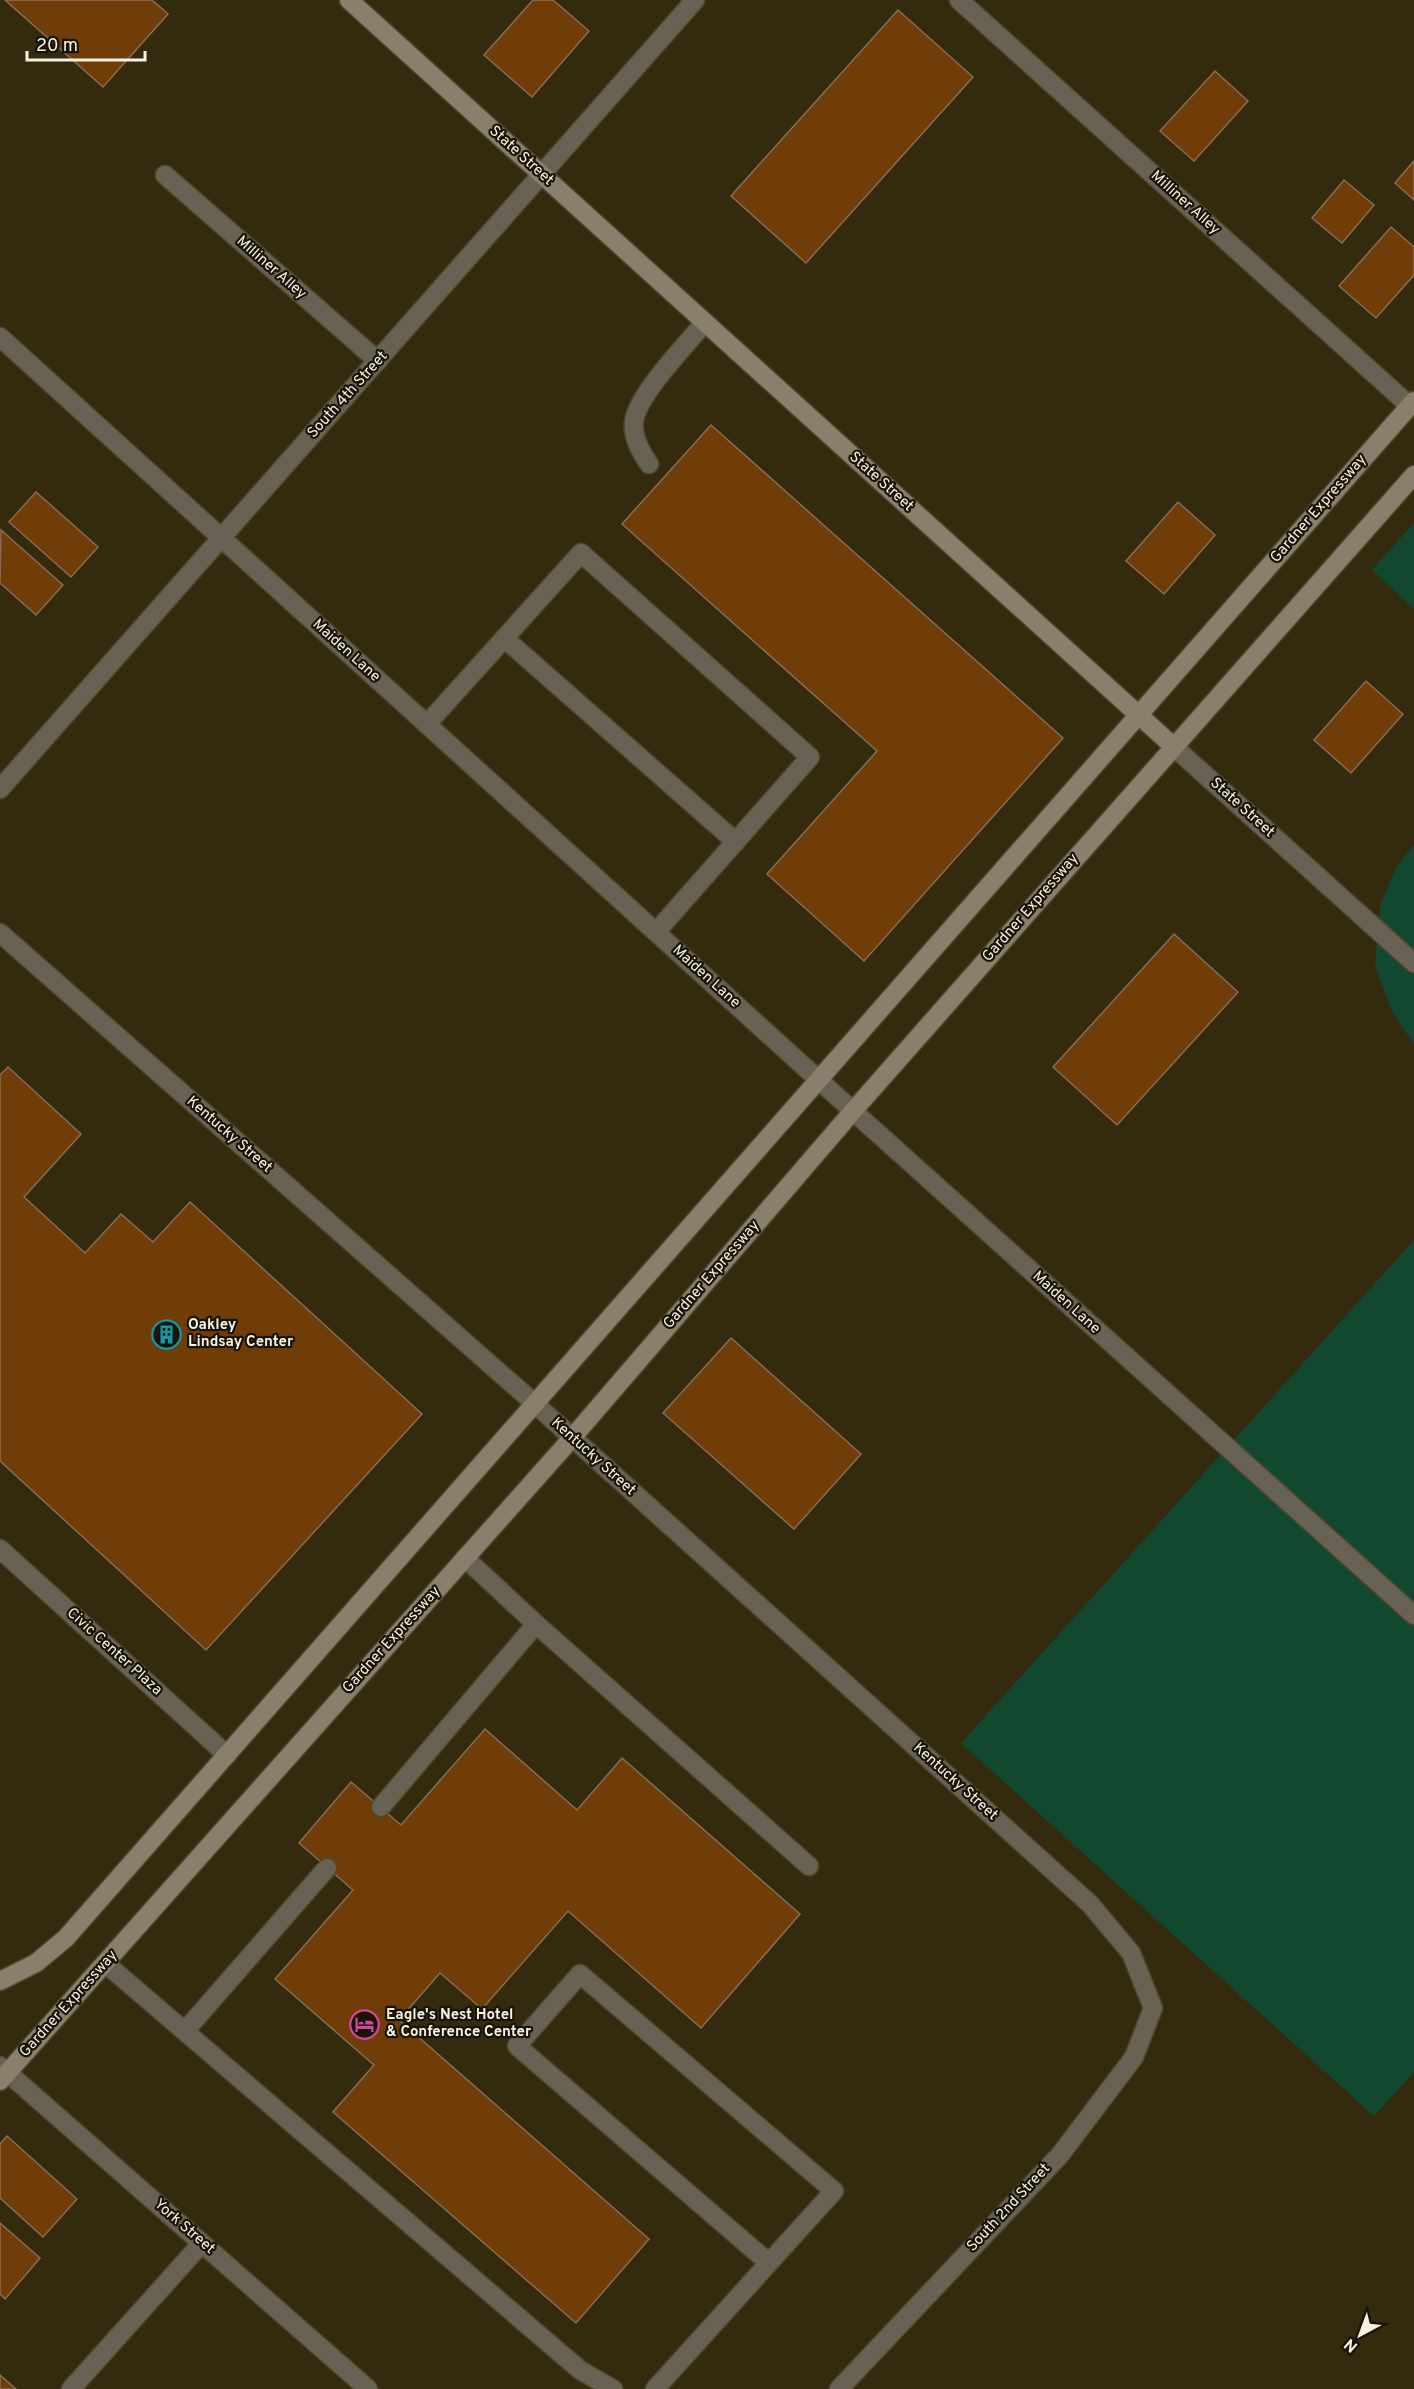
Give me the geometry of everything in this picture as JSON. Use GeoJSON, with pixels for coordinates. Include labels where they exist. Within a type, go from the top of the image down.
{"type":"FeatureCollection","features":[{"type":"Feature","properties":{"kind":"main road","name":"State Street"},"geometry":{"type":"LineString","coordinates":[[349,0],[1174,747]]}},
{"type":"Feature","properties":{"kind":"main road","name":"Gardner Expressway"},"geometry":{"type":"LineString","coordinates":[[0,1981],[31,1966],[61,1943],[1412,403]]}},
{"type":"Feature","properties":{"kind":"main road","name":"Gardner Expressway"},"geometry":{"type":"LineString","coordinates":[[3,2073],[105,1963],[572,1438],[853,1111],[1414,475]]}},
{"type":"Feature","properties":{"kind":"street","name":"South 4th Street"},"geometry":{"type":"LineString","coordinates":[[0,789],[695,0]]}},
{"type":"Feature","properties":{"kind":"street","name":"Milliner Alley"},"geometry":{"type":"LineString","coordinates":[[959,0],[1412,403]]}},
{"type":"Feature","properties":{"kind":"street","name":"Milliner Alley"},"geometry":{"type":"LineString","coordinates":[[165,175],[378,361]]}},
{"type":"Feature","properties":{"kind":"street"},"geometry":{"type":"LineString","coordinates":[[649,464],[638,449],[634,422],[641,400],[705,322]]}},
{"type":"Feature","properties":{"kind":"street","name":"Maiden Lane"},"geometry":{"type":"LineString","coordinates":[[0,337],[853,1111],[1414,1615]]}},
{"type":"Feature","properties":{"kind":"street"},"geometry":{"type":"LineString","coordinates":[[427,724],[581,552],[810,757],[656,932]]}},
{"type":"Feature","properties":{"kind":"street"},"geometry":{"type":"LineString","coordinates":[[504,638],[736,842]]}},
{"type":"Feature","properties":{"kind":"street","name":"State Street"},"geometry":{"type":"LineString","coordinates":[[1174,747],[1414,963]]}},
{"type":"Feature","properties":{"kind":"street","name":"Kentucky Street"},"geometry":{"type":"LineString","coordinates":[[0,933],[534,1403],[1090,1904],[1131,1953],[1153,2008]]}},
{"type":"Feature","properties":{"kind":"street","name":"Civic Center Plaza"},"geometry":{"type":"LineString","coordinates":[[0,1549],[227,1755]]}},
{"type":"Feature","properties":{"kind":"street"},"geometry":{"type":"LineString","coordinates":[[465,1558],[808,1866]]}},
{"type":"Feature","properties":{"kind":"street"},"geometry":{"type":"LineString","coordinates":[[381,1807],[537,1624]]}},
{"type":"Feature","properties":{"kind":"street"},"geometry":{"type":"LineString","coordinates":[[185,2031],[327,1868]]}},
{"type":"Feature","properties":{"kind":"street"},"geometry":{"type":"LineString","coordinates":[[105,1963],[580,2370],[613,2389]]}},
{"type":"Feature","properties":{"kind":"street"},"geometry":{"type":"LineString","coordinates":[[655,2389],[769,2263],[834,2191],[580,1974],[517,2046],[769,2263]]}},
{"type":"Feature","properties":{"kind":"street","name":"South 2nd Street"},"geometry":{"type":"LineString","coordinates":[[839,2389],[1060,2155],[1134,2057],[1153,2008]]}},
{"type":"Feature","properties":{"kind":"street","name":"York Street"},"geometry":{"type":"LineString","coordinates":[[3,2073],[368,2389]]}},
{"type":"Feature","properties":{"kind":"street"},"geometry":{"type":"LineString","coordinates":[[71,2389],[202,2243]]}},
{"type":"Feature","properties":{"kind":"green space"},"geometry":{"type":"Polygon","coordinates":[[[1414,523],[1414,609],[1372,570],[1414,523]]]}},
{"type":"Feature","properties":{"kind":"green space"},"geometry":{"type":"Polygon","coordinates":[[[1414,845],[1414,1044],[1392,1012],[1375,966],[1380,906],[1396,867],[1414,845]]]}},
{"type":"Feature","properties":{"kind":"green space"},"geometry":{"type":"Polygon","coordinates":[[[1414,1240],[1414,2072],[1374,2116],[961,1743],[1414,1240]]]}},
{"type":"Feature","properties":{"kind":"building"},"geometry":{"type":"Polygon","coordinates":[[[5,0],[152,0],[168,14],[103,87],[5,0]]]}},
{"type":"Feature","properties":{"kind":"building"},"geometry":{"type":"Polygon","coordinates":[[[533,0],[553,0],[589,31],[532,97],[484,55],[533,0]]]}},
{"type":"Feature","properties":{"kind":"building"},"geometry":{"type":"Polygon","coordinates":[[[898,10],[973,77],[806,263],[731,196],[898,10]]]}},
{"type":"Feature","properties":{"kind":"building"},"geometry":{"type":"Polygon","coordinates":[[[1215,71],[1248,101],[1194,161],[1160,131],[1215,71]]]}},
{"type":"Feature","properties":{"kind":"building"},"geometry":{"type":"Polygon","coordinates":[[[1414,161],[1414,200],[1395,183],[1414,161]]]}},
{"type":"Feature","properties":{"kind":"building"},"geometry":{"type":"Polygon","coordinates":[[[1344,180],[1374,205],[1342,243],[1312,218],[1344,180]]]}},
{"type":"Feature","properties":{"kind":"building"},"geometry":{"type":"Polygon","coordinates":[[[1391,227],[1414,247],[1414,275],[1376,318],[1339,286],[1391,227]]]}},
{"type":"Feature","properties":{"kind":"building"},"geometry":{"type":"Polygon","coordinates":[[[711,425],[1063,738],[864,961],[767,874],[877,751],[622,524],[711,425]]]}},
{"type":"Feature","properties":{"kind":"building"},"geometry":{"type":"Polygon","coordinates":[[[36,492],[98,547],[71,577],[9,522],[36,492]]]}},
{"type":"Feature","properties":{"kind":"building"},"geometry":{"type":"Polygon","coordinates":[[[1178,502],[1215,535],[1164,594],[1126,561],[1178,502]]]}},
{"type":"Feature","properties":{"kind":"building"},"geometry":{"type":"Polygon","coordinates":[[[1,530],[63,585],[36,615],[0,583],[1,530]]]}},
{"type":"Feature","properties":{"kind":"building"},"geometry":{"type":"Polygon","coordinates":[[[1366,681],[1403,714],[1351,773],[1314,740],[1366,681]]]}},
{"type":"Feature","properties":{"kind":"building"},"geometry":{"type":"Polygon","coordinates":[[[1174,934],[1238,992],[1117,1125],[1053,1067],[1174,934]]]}},
{"type":"Feature","properties":{"kind":"building","name":"Oakley Lindsay Center"},"geometry":{"type":"Polygon","coordinates":[[[8,1067],[81,1134],[24,1197],[85,1253],[121,1214],[153,1242],[190,1202],[422,1414],[206,1650],[0,1461],[0,1075],[8,1067]]]}},
{"type":"Feature","properties":{"kind":"building"},"geometry":{"type":"Polygon","coordinates":[[[731,1338],[861,1454],[794,1529],[663,1413],[731,1338]]]}},
{"type":"Feature","properties":{"kind":"building","name":"Eagle's Nest Hotel & Conference Center"},"geometry":{"type":"Polygon","coordinates":[[[485,1729],[577,1810],[622,1758],[800,1914],[701,2028],[568,1911],[482,2009],[440,1973],[399,2020],[649,2239],[576,2323],[333,2112],[374,2065],[275,1979],[353,1890],[299,1843],[351,1782],[401,1825],[485,1729]]]}},
{"type":"Feature","properties":{"kind":"building"},"geometry":{"type":"Polygon","coordinates":[[[7,2136],[77,2199],[43,2237],[0,2198],[0,2144],[7,2136]]]}},
{"type":"Feature","properties":{"kind":"building"},"geometry":{"type":"Polygon","coordinates":[[[0,2223],[40,2258],[5,2299],[0,2294],[0,2223]]]}},
{"type":"Feature","properties":{"kind":"building"},"geometry":{"type":"Polygon","coordinates":[[[0,2375],[16,2389],[0,2389],[0,2375]]]}},
{"type":"Feature","properties":{"kind":"place","name":"Oakley Lindsay Center"},"geometry":{"type":"Point","coordinates":[167,1334]}},
{"type":"Feature","properties":{"kind":"place","name":"Eagle's Nest Hotel & Conference Center"},"geometry":{"type":"Point","coordinates":[365,2024]}}]}
